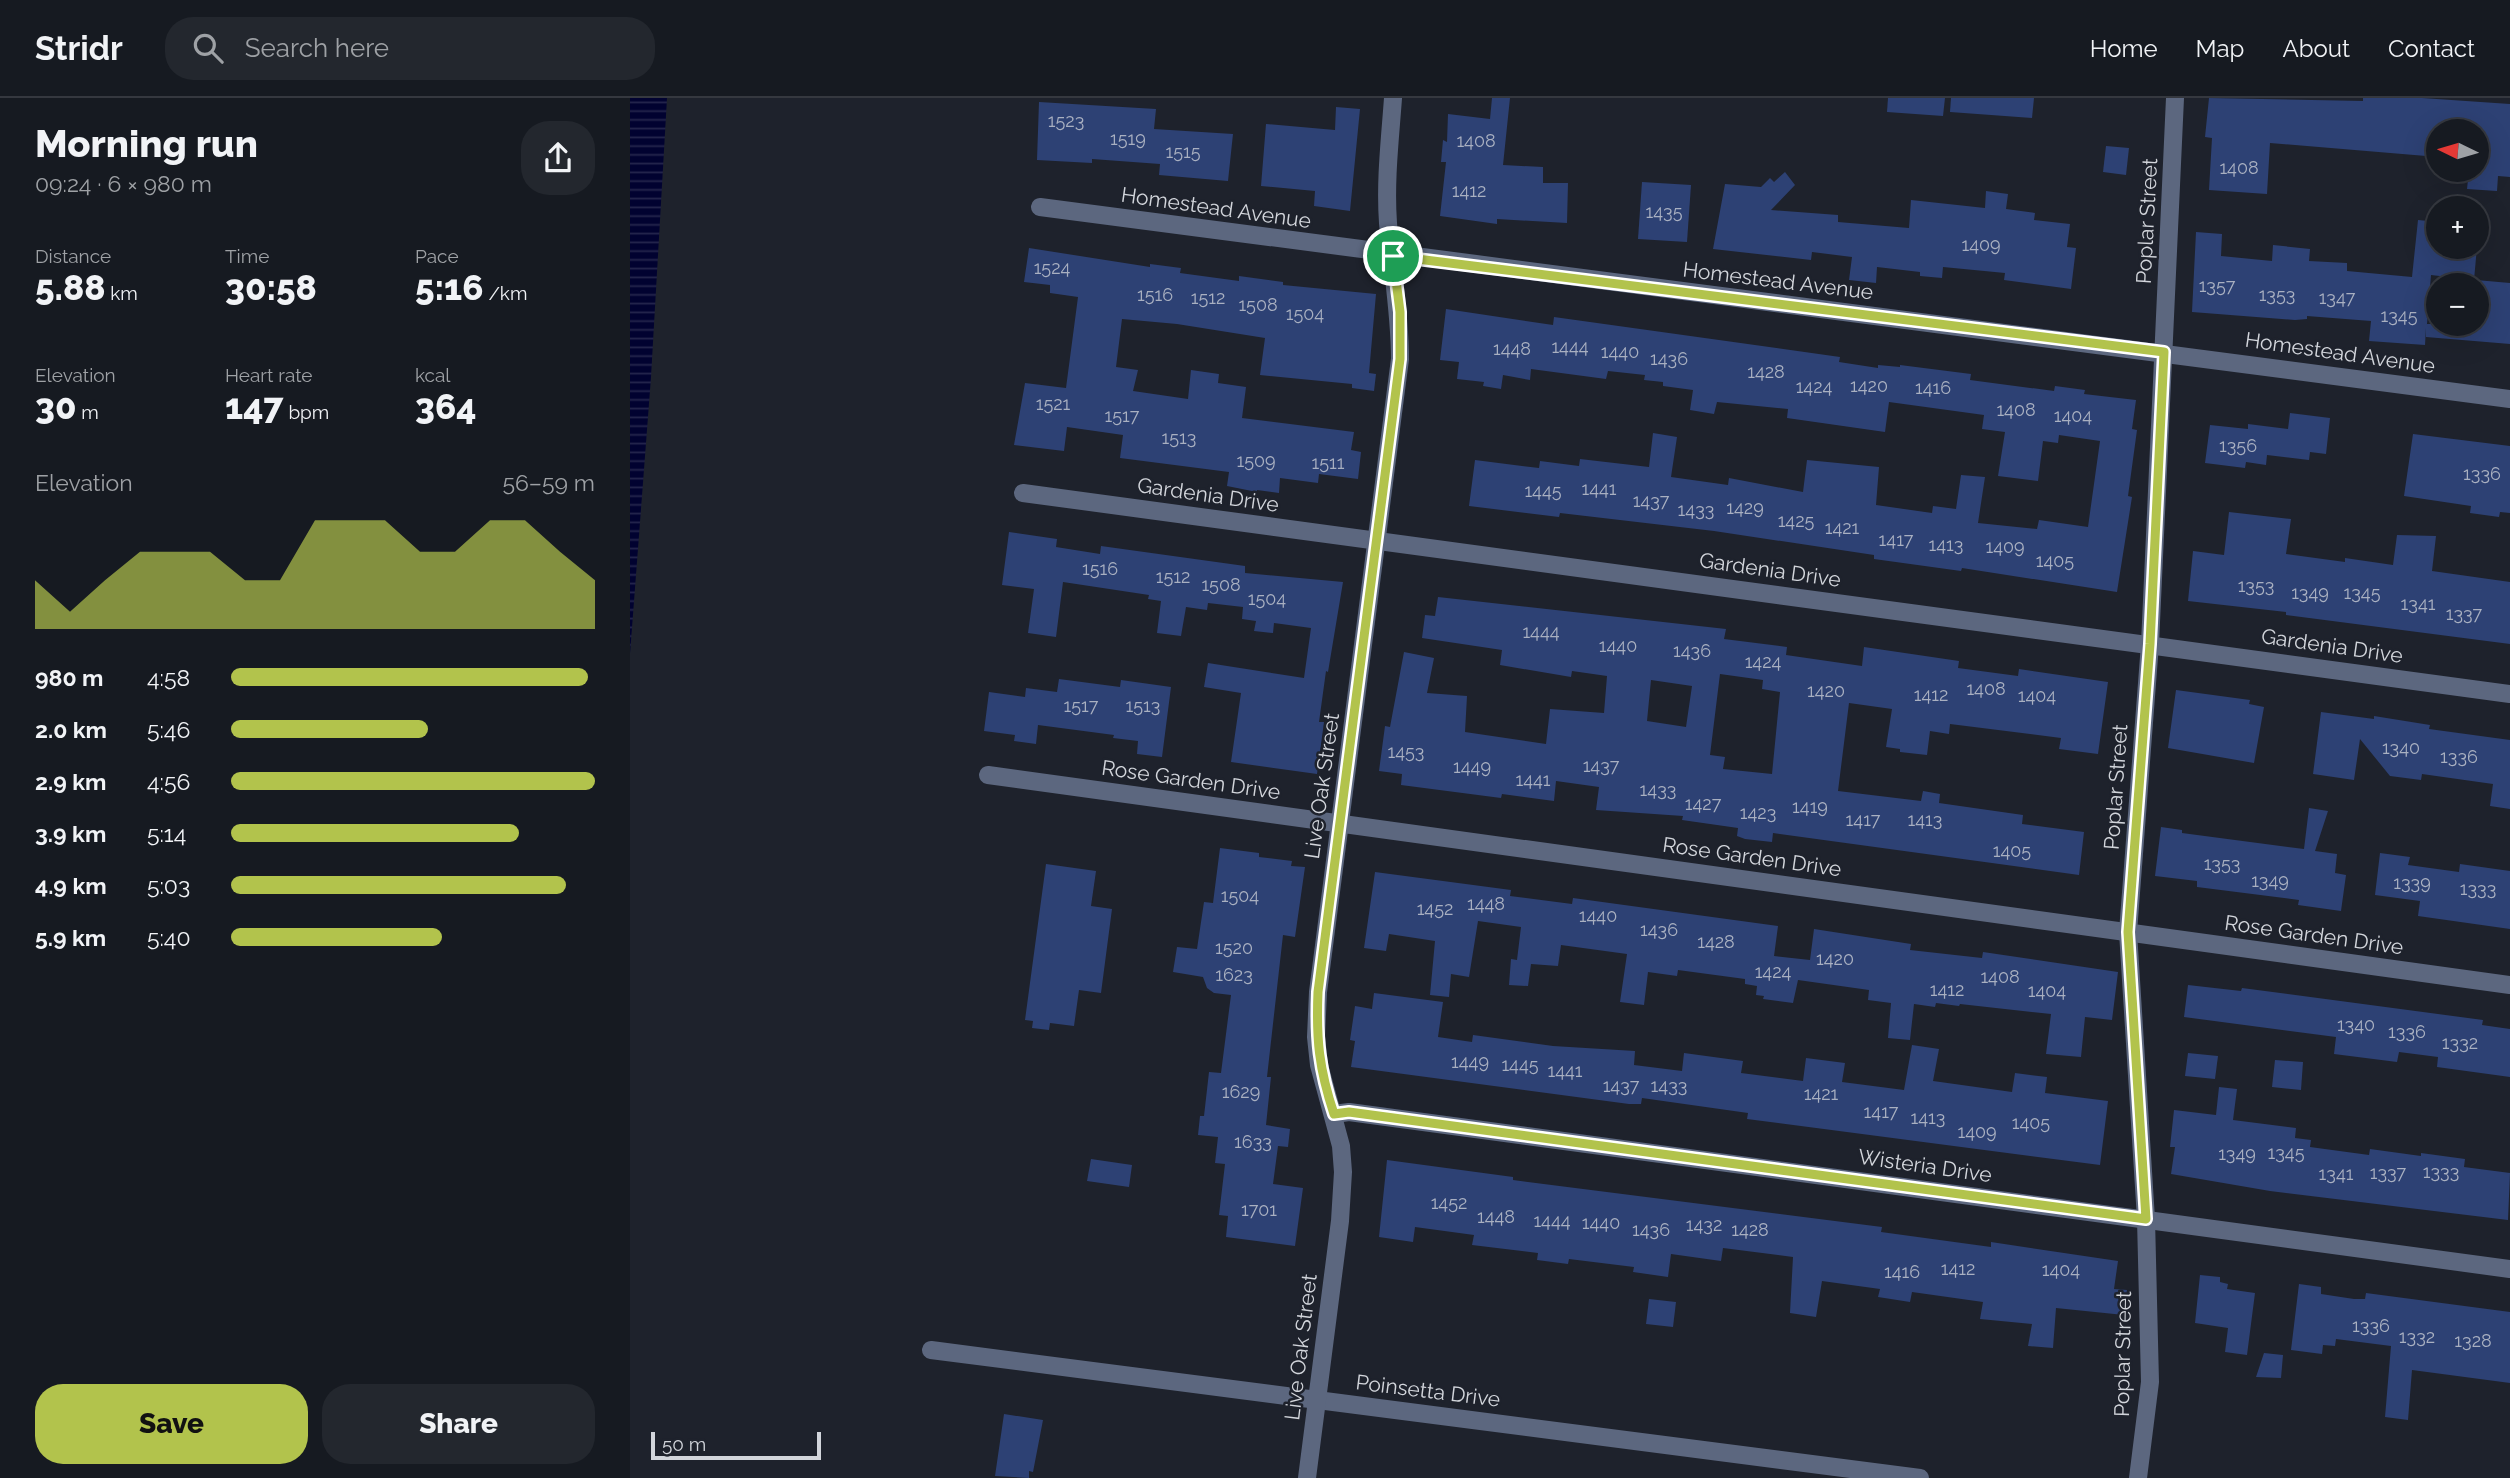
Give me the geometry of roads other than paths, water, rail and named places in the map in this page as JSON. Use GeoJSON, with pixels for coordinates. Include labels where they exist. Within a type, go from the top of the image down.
{"type":"FeatureCollection","features":[{"type":"Feature","properties":{"kind":"street","name":"Live Oak Street"},"geometry":{"type":"LineString","coordinates":[[1307,1478],[1340,1221],[1343,1172],[1334,1114],[1319,1065],[1316,1037],[1318,992],[1400,359],[1400,312],[1388,224],[1387,166],[1393,98]]}},
{"type":"Feature","properties":{"kind":"street","name":"Poplar Street"},"geometry":{"type":"LineString","coordinates":[[2138,1478],[2150,1382],[2146,1219],[2128,932],[2150,644],[2175,98]]}},
{"type":"Feature","properties":{"kind":"street","name":"Homestead Avenue"},"geometry":{"type":"LineString","coordinates":[[1040,207],[1393,256],[2164,352],[2510,399]]}},
{"type":"Feature","properties":{"kind":"street","name":"Gardenia Drive"},"geometry":{"type":"LineString","coordinates":[[1023,493],[2510,694]]}},
{"type":"Feature","properties":{"kind":"street","name":"Rose Garden Drive"},"geometry":{"type":"LineString","coordinates":[[989,775],[2510,985]]}},
{"type":"Feature","properties":{"kind":"street","name":"Wisteria Drive"},"geometry":{"type":"LineString","coordinates":[[1334,1114],[1363,1113],[2510,1269]]}},
{"type":"Feature","properties":{"kind":"street","name":"Poinsetta Drive"},"geometry":{"type":"LineString","coordinates":[[931,1350],[1920,1478]]}}]}
